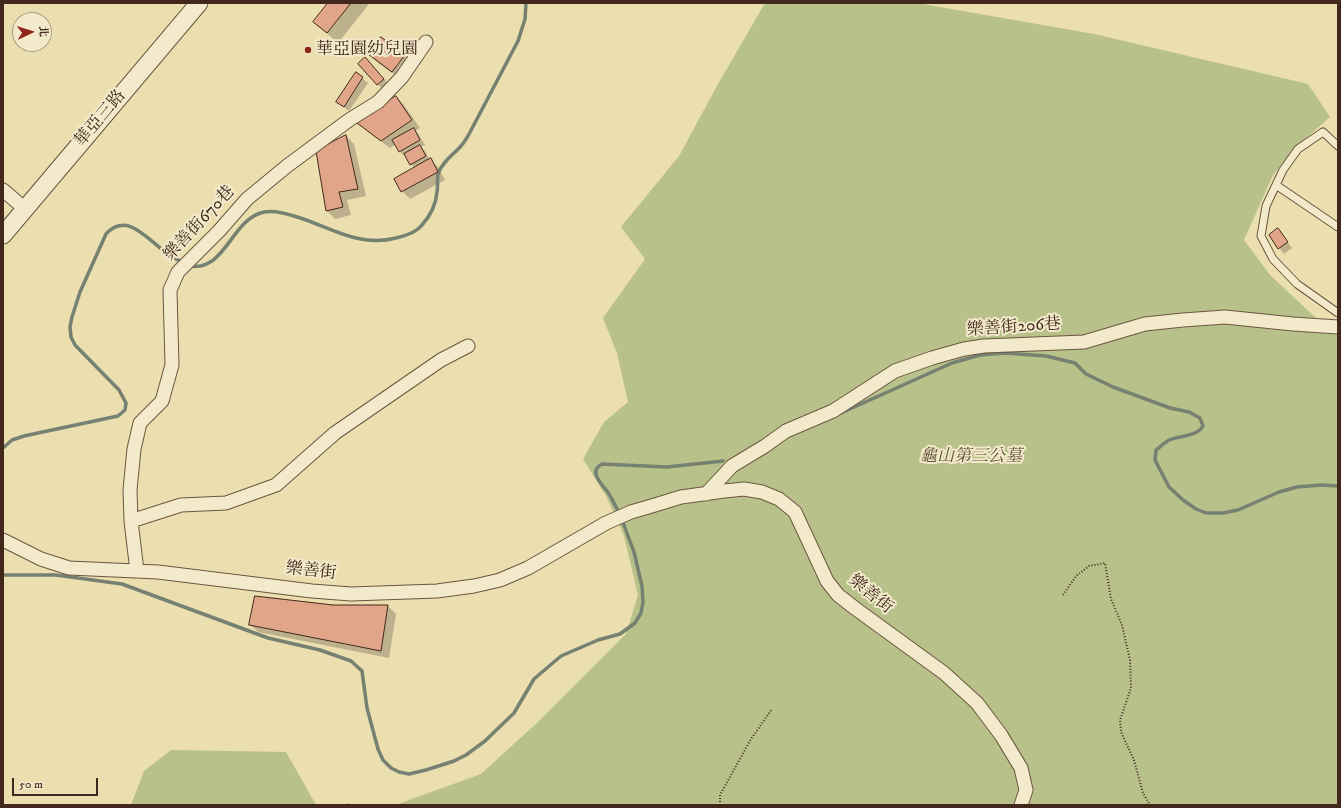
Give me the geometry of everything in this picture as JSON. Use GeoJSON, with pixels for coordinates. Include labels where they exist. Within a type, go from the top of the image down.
{"type":"FeatureCollection","features":[{"type":"Feature","properties":{"kind":"street","name":"華亞三路"},"geometry":{"type":"LineString","coordinates":[[3,235],[196,4]]}},
{"type":"Feature","properties":{"kind":"street","name":"樂善街670巷"},"geometry":{"type":"LineString","coordinates":[[137,571],[131,521],[130,490],[134,449],[140,423],[162,401],[172,365],[170,290],[178,272],[219,231],[247,200],[293,162],[349,120],[378,102],[402,77],[426,42]]}},
{"type":"Feature","properties":{"kind":"street"},"geometry":{"type":"LineString","coordinates":[[3,190],[25,208]]}},
{"type":"Feature","properties":{"kind":"street","name":"樂善街206巷"},"geometry":{"type":"LineString","coordinates":[[706,494],[732,466],[786,431],[833,411],[895,371],[964,348],[1084,342],[1145,324],[1218,318],[1338,327]]}},
{"type":"Feature","properties":{"kind":"street"},"geometry":{"type":"LineString","coordinates":[[131,521],[180,505],[226,503],[276,485],[335,433],[442,360],[468,346]]}},
{"type":"Feature","properties":{"kind":"street","name":"樂善街"},"geometry":{"type":"LineString","coordinates":[[3,540],[41,559],[69,568],[158,572],[312,591],[351,594],[437,591],[474,586],[500,580],[528,568],[606,523],[631,512],[681,497],[744,489],[762,492],[779,499],[795,512],[827,581],[838,595],[944,673],[977,703],[1001,735],[1021,768],[1026,790],[1021,805]]}},
{"type":"Feature","properties":{"kind":"lane"},"geometry":{"type":"LineString","coordinates":[[1338,146],[1322,132],[1298,149],[1283,170],[1266,206],[1261,236],[1273,259],[1297,284],[1338,313]]}},
{"type":"Feature","properties":{"kind":"lane"},"geometry":{"type":"LineString","coordinates":[[1276,185],[1338,227]]}},
{"type":"Feature","properties":{"kind":"path"},"geometry":{"type":"LineString","coordinates":[[1063,595],[1076,576],[1089,566],[1105,563],[1111,599],[1122,625],[1130,660],[1131,688],[1120,720],[1121,732],[1134,760],[1143,793],[1150,805]]}},
{"type":"Feature","properties":{"kind":"path"},"geometry":{"type":"LineString","coordinates":[[720,805],[720,795],[751,739],[772,709]]}},
{"type":"Feature","properties":{"kind":"green space","name":"龜山第三公墓"},"geometry":{"type":"Polygon","coordinates":[[[765,3],[917,3],[1094,34],[1308,84],[1330,117],[1296,147],[1273,175],[1244,240],[1270,275],[1316,318],[1338,334],[1338,805],[395,805],[481,774],[538,722],[626,634],[638,595],[624,536],[606,496],[583,459],[604,422],[628,402],[617,353],[603,318],[645,259],[621,227],[679,156],[718,84],[765,3]]]}},
{"type":"Feature","properties":{"kind":"green space"},"geometry":{"type":"Polygon","coordinates":[[[171,750],[286,752],[316,805],[131,805],[144,771],[171,750]]]}},
{"type":"Feature","properties":{"kind":"building"},"geometry":{"type":"Polygon","coordinates":[[[328,3],[351,3],[327,33],[313,22],[328,3]]]}},
{"type":"Feature","properties":{"kind":"building"},"geometry":{"type":"Polygon","coordinates":[[[381,37],[405,55],[392,72],[368,54],[381,37]]]}},
{"type":"Feature","properties":{"kind":"building"},"geometry":{"type":"Polygon","coordinates":[[[365,57],[384,79],[377,85],[358,64],[365,57]]]}},
{"type":"Feature","properties":{"kind":"building"},"geometry":{"type":"Polygon","coordinates":[[[356,72],[363,77],[344,107],[336,102],[356,72]]]}},
{"type":"Feature","properties":{"kind":"building"},"geometry":{"type":"Polygon","coordinates":[[[396,96],[412,120],[381,141],[357,123],[396,96]]]}},
{"type":"Feature","properties":{"kind":"building"},"geometry":{"type":"Polygon","coordinates":[[[414,128],[420,140],[399,152],[392,140],[414,128]]]}},
{"type":"Feature","properties":{"kind":"building"},"geometry":{"type":"Polygon","coordinates":[[[346,135],[358,189],[339,192],[343,207],[326,211],[316,151],[346,135]]]}},
{"type":"Feature","properties":{"kind":"building"},"geometry":{"type":"Polygon","coordinates":[[[420,145],[426,156],[410,165],[404,154],[420,145]]]}},
{"type":"Feature","properties":{"kind":"building"},"geometry":{"type":"Polygon","coordinates":[[[431,158],[438,172],[401,192],[394,179],[431,158]]]}},
{"type":"Feature","properties":{"kind":"building"},"geometry":{"type":"Polygon","coordinates":[[[1278,228],[1288,242],[1278,249],[1269,235],[1278,228]]]}},
{"type":"Feature","properties":{"kind":"building"},"geometry":{"type":"Polygon","coordinates":[[[255,596],[333,605],[388,605],[381,651],[249,625],[255,596]]]}},
{"type":"Feature","properties":{"kind":"waterway"},"geometry":{"type":"LineString","coordinates":[[189,266],[201,266],[212,261],[244,224],[253,217],[268,211],[287,214],[356,238],[369,240],[396,238],[407,235],[420,228],[434,206],[438,174],[440,170],[445,162],[462,145],[468,136],[518,41],[525,19],[526,3]]}},
{"type":"Feature","properties":{"kind":"waterway"},"geometry":{"type":"LineString","coordinates":[[3,448],[12,440],[24,436],[118,416],[125,410],[126,403],[119,390],[75,345],[71,337],[70,327],[80,292],[106,234],[114,228],[122,225],[129,226],[144,234],[166,253],[183,263]]}},
{"type":"Feature","properties":{"kind":"waterway"},"geometry":{"type":"LineString","coordinates":[[841,413],[952,363],[980,355],[1005,353],[1046,356],[1075,363],[1086,374],[1113,387],[1170,408],[1189,412],[1200,418],[1203,426],[1201,429],[1193,434],[1167,441],[1156,450],[1155,460],[1169,487],[1183,500],[1196,509],[1206,513],[1223,513],[1238,510],[1279,492],[1297,487],[1322,485],[1338,486]]}},
{"type":"Feature","properties":{"kind":"waterway"},"geometry":{"type":"LineString","coordinates":[[620,514],[597,476],[596,469],[602,464],[667,467],[723,461]]}},
{"type":"Feature","properties":{"kind":"waterway"},"geometry":{"type":"LineString","coordinates":[[3,575],[56,575],[122,584],[268,638],[320,650],[351,661],[362,671],[367,708],[378,749],[383,760],[391,768],[399,772],[409,774],[454,761],[466,755],[485,741],[514,713],[534,679],[561,656],[598,640],[620,634],[635,623],[641,613],[643,602],[642,586],[634,552],[622,520]]}},
{"type":"Feature","properties":{"kind":"place","name":"華亞園幼兒園"},"geometry":{"type":"Point","coordinates":[308,50]}}]}
